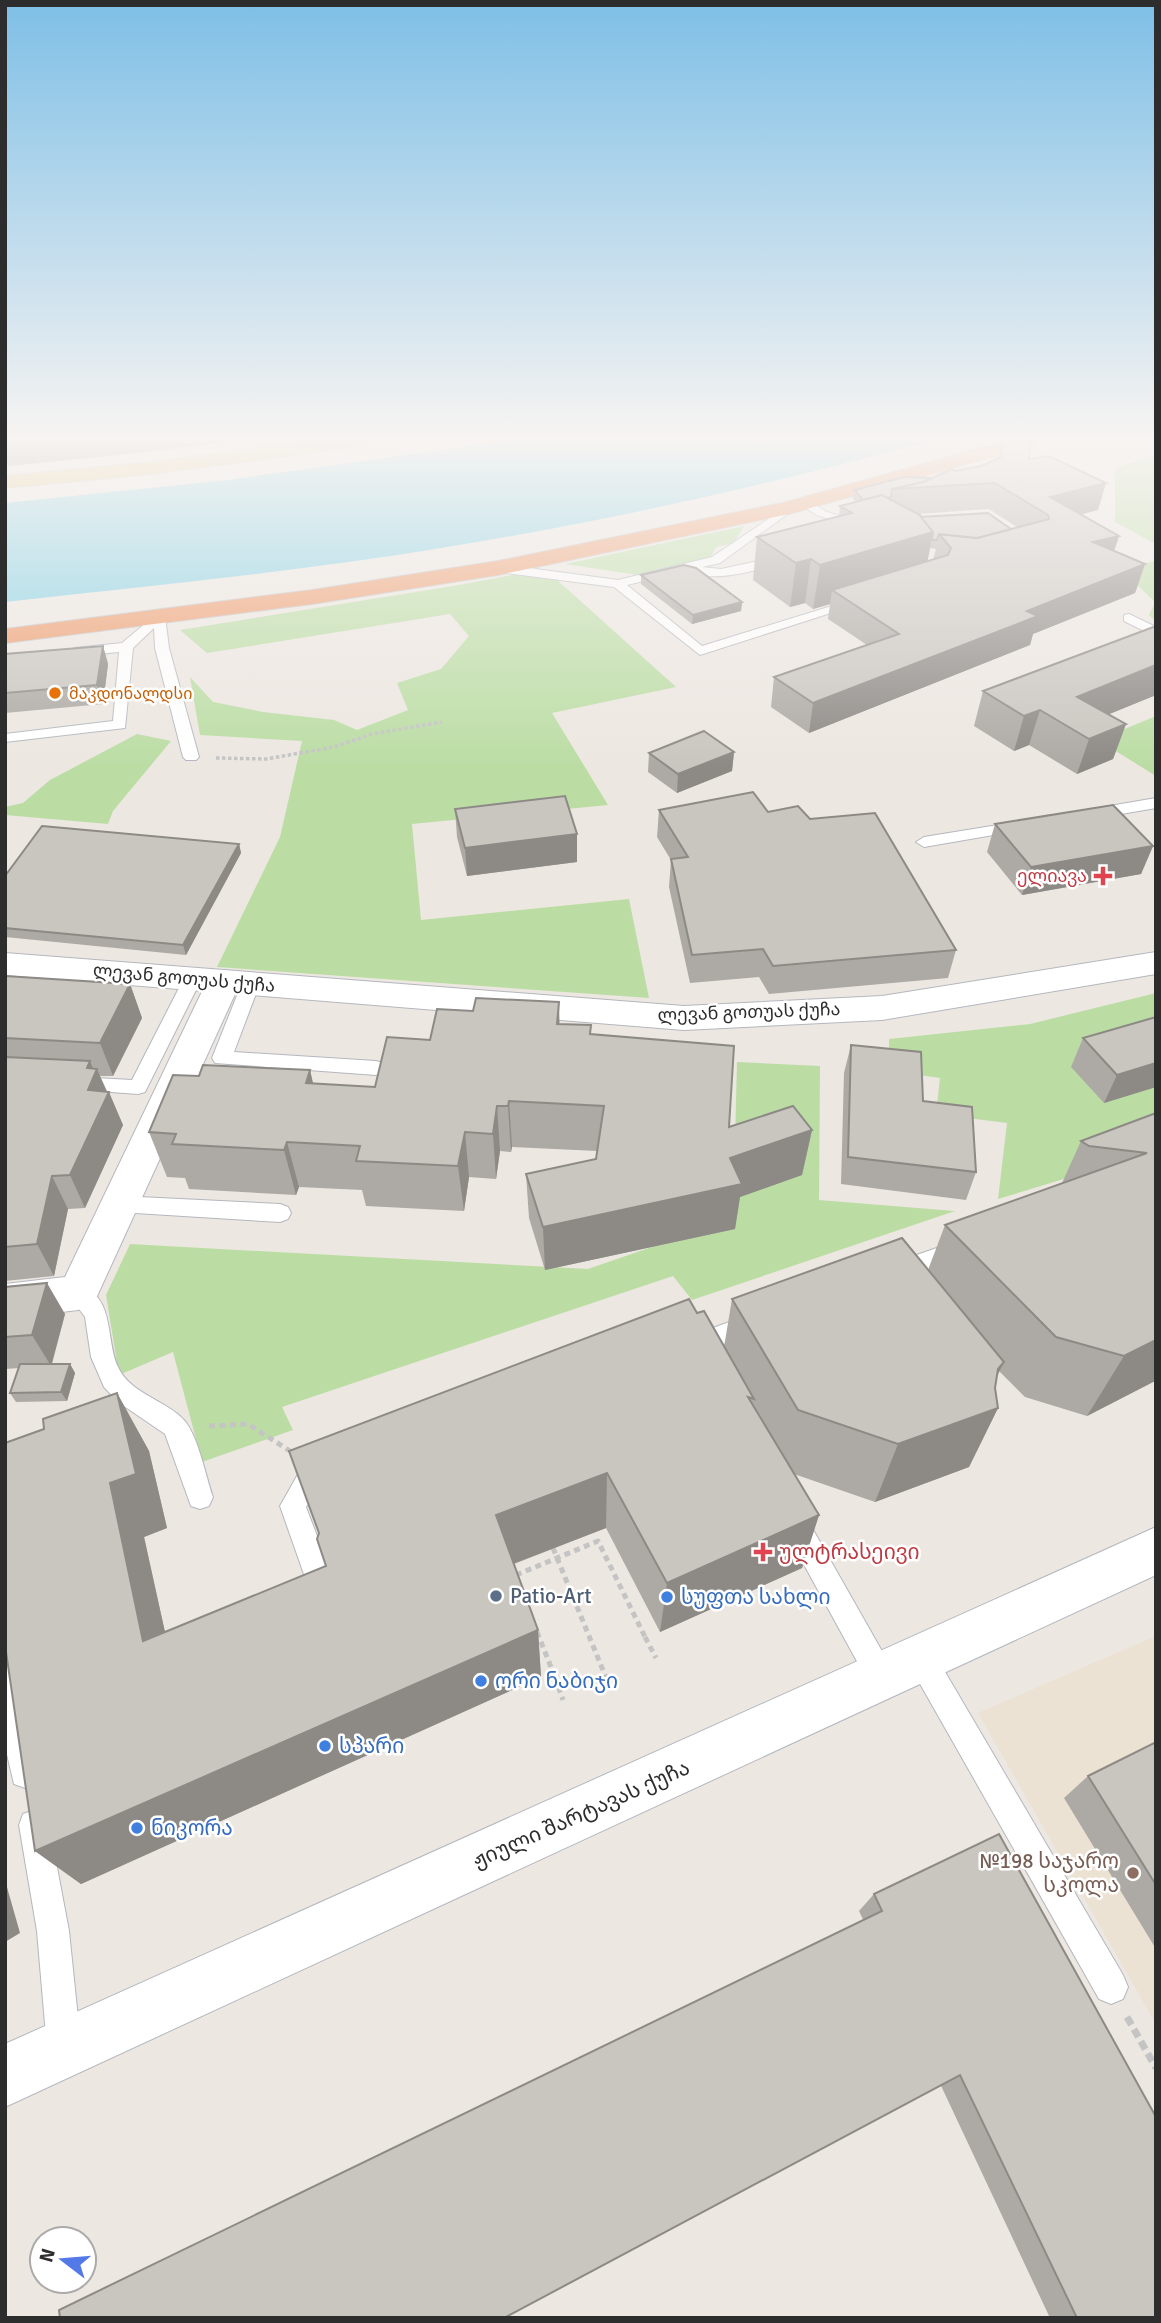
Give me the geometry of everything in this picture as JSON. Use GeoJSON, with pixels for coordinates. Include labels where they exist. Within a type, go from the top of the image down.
{"type":"FeatureCollection","features":[{"type":"Feature","properties":{"kind":"highway"},"geometry":{"type":"LineString","coordinates":[[5,617],[275,586],[399,567],[489,549]]}},
{"type":"Feature","properties":{"kind":"highway"},"geometry":{"type":"LineString","coordinates":[[5,636],[425,581],[587,549]]}},
{"type":"Feature","properties":{"kind":"street","name":"ლევან გოთუას ქუჩა"},"geometry":{"type":"LineString","coordinates":[[5,964],[221,984],[684,1018],[882,1008],[1156,963]]}},
{"type":"Feature","properties":{"kind":"street"},"geometry":{"type":"LineString","coordinates":[[5,1303],[78,1293],[221,984]]}},
{"type":"Feature","properties":{"kind":"street","name":"ჟიული შარტავას ქუჩა"},"geometry":{"type":"LineString","coordinates":[[5,2076],[1156,1550]]}},
{"type":"Feature","properties":{"kind":"lane"},"geometry":{"type":"LineString","coordinates":[[498,568],[618,584],[716,560],[733,549]]}},
{"type":"Feature","properties":{"kind":"lane"},"geometry":{"type":"LineString","coordinates":[[679,568],[721,573],[789,558],[797,553]]}},
{"type":"Feature","properties":{"kind":"lane"},"geometry":{"type":"LineString","coordinates":[[618,584],[700,651],[872,598]]}},
{"type":"Feature","properties":{"kind":"lane"},"geometry":{"type":"LineString","coordinates":[[59,654],[126,647],[159,616]]}},
{"type":"Feature","properties":{"kind":"lane"},"geometry":{"type":"LineString","coordinates":[[159,616],[162,648],[191,757]]}},
{"type":"Feature","properties":{"kind":"lane"},"geometry":{"type":"LineString","coordinates":[[1129,618],[1152,636]]}},
{"type":"Feature","properties":{"kind":"lane"},"geometry":{"type":"LineString","coordinates":[[5,738],[120,725],[126,647]]}},
{"type":"Feature","properties":{"kind":"lane"},"geometry":{"type":"LineString","coordinates":[[1074,817],[1156,803]]}},
{"type":"Feature","properties":{"kind":"lane"},"geometry":{"type":"LineString","coordinates":[[925,842],[1033,824]]}},
{"type":"Feature","properties":{"kind":"lane"},"geometry":{"type":"LineString","coordinates":[[221,984],[222,1058],[376,1068]]}},
{"type":"Feature","properties":{"kind":"lane"},"geometry":{"type":"LineString","coordinates":[[58,1083],[138,1087],[221,984]]}},
{"type":"Feature","properties":{"kind":"lane"},"geometry":{"type":"LineString","coordinates":[[119,1204],[280,1213]]}},
{"type":"Feature","properties":{"kind":"lane"},"geometry":{"type":"LineString","coordinates":[[871,1281],[1010,1231]]}},
{"type":"Feature","properties":{"kind":"lane"},"geometry":{"type":"LineString","coordinates":[[78,1293],[96,1311],[100,1323],[102,1354],[112,1380],[126,1394],[176,1428],[200,1497]]}},
{"type":"Feature","properties":{"kind":"lane"},"geometry":{"type":"LineString","coordinates":[[670,1342],[696,1344],[769,1318]]}},
{"type":"Feature","properties":{"kind":"lane"},"geometry":{"type":"LineString","coordinates":[[696,1344],[709,1368]]}},
{"type":"Feature","properties":{"kind":"lane"},"geometry":{"type":"LineString","coordinates":[[287,1601],[322,1586],[293,1506],[314,1468],[340,1458]]}},
{"type":"Feature","properties":{"kind":"lane"},"geometry":{"type":"LineString","coordinates":[[782,1498],[901,1667],[1111,1987]]}},
{"type":"Feature","properties":{"kind":"lane"},"geometry":{"type":"LineString","coordinates":[[5,1665],[53,1931],[65,2049]]}},
{"type":"Feature","properties":{"kind":"path"},"geometry":{"type":"LineString","coordinates":[[191,757],[266,759],[334,747],[372,734],[442,722]]}},
{"type":"Feature","properties":{"kind":"path"},"geometry":{"type":"LineString","coordinates":[[176,1428],[248,1423],[314,1468]]}},
{"type":"Feature","properties":{"kind":"path"},"geometry":{"type":"LineString","coordinates":[[520,1587],[515,1574],[598,1541],[656,1658]]}},
{"type":"Feature","properties":{"kind":"path"},"geometry":{"type":"LineString","coordinates":[[553,1548],[607,1680]]}},
{"type":"Feature","properties":{"kind":"path"},"geometry":{"type":"LineString","coordinates":[[535,1626],[563,1700]]}},
{"type":"Feature","properties":{"kind":"path"},"geometry":{"type":"LineString","coordinates":[[1111,1987],[1156,2068]]}},
{"type":"Feature","properties":{"kind":"shaded area"},"geometry":{"type":"Polygon","coordinates":[[[1156,1636],[1156,2024],[978,1713],[1156,1636]]]}},
{"type":"Feature","properties":{"kind":"green space"},"geometry":{"type":"Polygon","coordinates":[[[634,549],[715,549],[710,558],[638,575],[565,564],[634,549]]]}},
{"type":"Feature","properties":{"kind":"green space"},"geometry":{"type":"Polygon","coordinates":[[[1156,560],[1156,622],[1149,615],[1155,602],[1134,582],[1118,573],[1156,560]]]}},
{"type":"Feature","properties":{"kind":"green space"},"geometry":{"type":"Polygon","coordinates":[[[545,569],[676,687],[552,713],[608,805],[412,824],[421,920],[629,899],[649,998],[217,967],[280,837],[302,741],[200,735],[190,677],[213,702],[263,712],[334,720],[357,730],[408,710],[397,683],[441,669],[469,636],[450,614],[207,653],[180,630],[545,569]]]}},
{"type":"Feature","properties":{"kind":"green space"},"geometry":{"type":"Polygon","coordinates":[[[1156,716],[1156,776],[1098,740],[1156,716]]]}},
{"type":"Feature","properties":{"kind":"green space"},"geometry":{"type":"Polygon","coordinates":[[[137,734],[171,741],[113,811],[108,824],[5,815],[5,807],[23,803],[50,780],[137,734]]]}},
{"type":"Feature","properties":{"kind":"green space"},"geometry":{"type":"Polygon","coordinates":[[[1156,993],[1156,1151],[998,1199],[1007,1123],[936,1114],[940,1078],[889,1071],[889,1039],[1030,1024],[1156,993]]]}},
{"type":"Feature","properties":{"kind":"green space"},"geometry":{"type":"Polygon","coordinates":[[[737,1062],[820,1066],[819,1200],[955,1211],[692,1300],[673,1276],[282,1407],[293,1430],[202,1462],[173,1352],[119,1375],[106,1295],[130,1244],[588,1269],[733,1219],[737,1062]]]}},
{"type":"Feature","properties":{"kind":"water"},"geometry":{"type":"Polygon","coordinates":[[[5,549],[431,549],[305,568],[5,602],[5,549]]]}},
{"type":"Feature","properties":{"kind":"building"},"geometry":{"type":"Polygon","coordinates":[[[776,549],[873,549],[820,565],[811,559],[796,563],[776,549]]]}},
{"type":"Feature","properties":{"kind":"building"},"geometry":{"type":"Polygon","coordinates":[[[950,549],[1111,549],[1145,564],[1027,611],[1038,616],[813,703],[774,677],[899,634],[832,590],[948,555],[950,549]]]}},
{"type":"Feature","properties":{"kind":"building"},"geometry":{"type":"Polygon","coordinates":[[[684,565],[696,568],[742,602],[693,615],[641,575],[684,565]]]}},
{"type":"Feature","properties":{"kind":"building"},"geometry":{"type":"Polygon","coordinates":[[[1156,626],[1156,665],[1077,697],[1126,724],[1089,739],[1040,710],[1024,716],[983,691],[1156,626]]]}},
{"type":"Feature","properties":{"kind":"building"},"geometry":{"type":"Polygon","coordinates":[[[103,646],[97,685],[5,693],[5,654],[103,646]]]}},
{"type":"Feature","properties":{"kind":"building"},"geometry":{"type":"Polygon","coordinates":[[[704,731],[734,752],[678,774],[649,753],[704,731]]]}},
{"type":"Feature","properties":{"kind":"building"},"geometry":{"type":"Polygon","coordinates":[[[753,792],[768,812],[798,806],[810,819],[875,813],[956,950],[773,966],[763,949],[692,955],[671,859],[688,857],[659,810],[753,792]]]}},
{"type":"Feature","properties":{"kind":"building"},"geometry":{"type":"Polygon","coordinates":[[[565,796],[577,834],[465,848],[455,809],[565,796]]]}},
{"type":"Feature","properties":{"kind":"building"},"geometry":{"type":"Polygon","coordinates":[[[1113,805],[1153,846],[1031,867],[995,824],[1113,805]]]}},
{"type":"Feature","properties":{"kind":"building"},"geometry":{"type":"Polygon","coordinates":[[[42,826],[239,844],[183,945],[5,928],[5,876],[42,826]]]}},
{"type":"Feature","properties":{"kind":"building"},"geometry":{"type":"Polygon","coordinates":[[[5,976],[130,984],[100,1043],[5,1038],[5,976]]]}},
{"type":"Feature","properties":{"kind":"building"},"geometry":{"type":"Polygon","coordinates":[[[476,998],[559,1002],[557,1024],[591,1025],[590,1034],[734,1046],[729,1127],[793,1106],[812,1130],[730,1158],[742,1184],[543,1227],[526,1174],[596,1159],[604,1106],[509,1101],[508,1106],[497,1106],[493,1134],[465,1132],[458,1166],[356,1161],[360,1146],[287,1142],[284,1150],[172,1144],[176,1134],[149,1132],[173,1075],[199,1076],[203,1065],[310,1070],[306,1083],[375,1087],[387,1037],[430,1040],[437,1009],[473,1011],[476,998]]]}},
{"type":"Feature","properties":{"kind":"building"},"geometry":{"type":"Polygon","coordinates":[[[1156,1017],[1156,1063],[1117,1075],[1083,1038],[1156,1017]]]}},
{"type":"Feature","properties":{"kind":"building"},"geometry":{"type":"Polygon","coordinates":[[[851,1045],[921,1052],[923,1101],[972,1107],[976,1172],[848,1157],[851,1045]]]}},
{"type":"Feature","properties":{"kind":"building"},"geometry":{"type":"Polygon","coordinates":[[[5,1057],[90,1061],[87,1068],[97,1069],[88,1090],[109,1092],[70,1175],[52,1176],[37,1244],[5,1247],[5,1057]]]}},
{"type":"Feature","properties":{"kind":"building"},"geometry":{"type":"Polygon","coordinates":[[[1156,1113],[1156,1340],[1124,1356],[1056,1337],[945,1225],[1147,1153],[1089,1146],[1081,1141],[1156,1113]]]}},
{"type":"Feature","properties":{"kind":"building"},"geometry":{"type":"Polygon","coordinates":[[[902,1238],[1004,1362],[998,1369],[995,1388],[998,1408],[898,1444],[798,1410],[732,1299],[902,1238]]]}},
{"type":"Feature","properties":{"kind":"building"},"geometry":{"type":"Polygon","coordinates":[[[47,1283],[32,1335],[5,1337],[5,1287],[47,1283]]]}},
{"type":"Feature","properties":{"kind":"building"},"geometry":{"type":"Polygon","coordinates":[[[689,1299],[697,1313],[704,1311],[754,1399],[748,1397],[819,1515],[667,1583],[607,1473],[496,1515],[538,1630],[35,1851],[5,1645],[5,1443],[44,1429],[43,1419],[117,1393],[136,1474],[110,1483],[143,1641],[326,1566],[317,1539],[319,1533],[289,1451],[689,1299]]]}},
{"type":"Feature","properties":{"kind":"building"},"geometry":{"type":"Polygon","coordinates":[[[20,1364],[70,1364],[61,1392],[10,1393],[20,1364]]]}},
{"type":"Feature","properties":{"kind":"building"},"geometry":{"type":"Polygon","coordinates":[[[1156,1742],[1156,1885],[1088,1776],[1156,1742]]]}},
{"type":"Feature","properties":{"kind":"building"},"geometry":{"type":"Polygon","coordinates":[[[999,1834],[1156,2117],[1156,2318],[1077,2318],[960,2075],[504,2318],[60,2318],[59,2310],[90,2295],[98,2295],[98,2291],[882,1911],[874,1894],[999,1834]]]}},
{"type":"Feature","properties":{"kind":"place","name":"მაკდონალდსი"},"geometry":{"type":"Point","coordinates":[55,693]}},
{"type":"Feature","properties":{"kind":"place","name":"ელიავა"},"geometry":{"type":"Point","coordinates":[1103,876]}},
{"type":"Feature","properties":{"kind":"place","name":"ულტრასეივი"},"geometry":{"type":"Point","coordinates":[763,1552]}},
{"type":"Feature","properties":{"kind":"place","name":"Patio-Art"},"geometry":{"type":"Point","coordinates":[496,1596]}},
{"type":"Feature","properties":{"kind":"place","name":"სუფთა სახლი"},"geometry":{"type":"Point","coordinates":[667,1597]}},
{"type":"Feature","properties":{"kind":"place","name":"ორი ნაბიჯი"},"geometry":{"type":"Point","coordinates":[481,1681]}},
{"type":"Feature","properties":{"kind":"place","name":"სპარი"},"geometry":{"type":"Point","coordinates":[325,1746]}},
{"type":"Feature","properties":{"kind":"place","name":"ნიკორა"},"geometry":{"type":"Point","coordinates":[137,1828]}},
{"type":"Feature","properties":{"kind":"place","name":"№198 საჯარო სკოლა"},"geometry":{"type":"Point","coordinates":[1133,1873]}}]}
